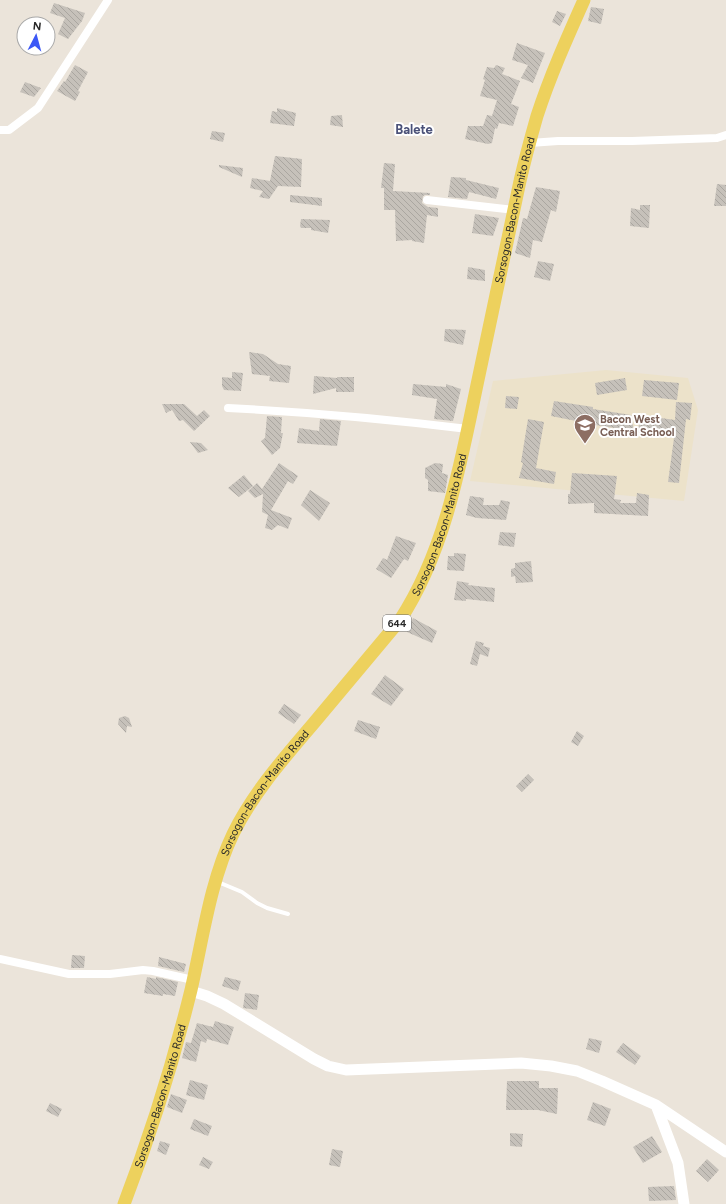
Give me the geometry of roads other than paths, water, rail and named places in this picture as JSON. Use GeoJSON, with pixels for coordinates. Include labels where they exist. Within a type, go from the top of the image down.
{"type":"FeatureCollection","features":[{"type":"Feature","properties":{"kind":"main road","name":"Sorsogon-Bacon-Manito Road"},"geometry":{"type":"LineString","coordinates":[[124,1204],[148,1140],[167,1082],[192,985],[216,881],[233,834],[262,787],[297,742],[400,620],[409,606],[431,562],[440,539],[468,429],[514,210],[530,143],[545,95],[563,47],[584,0]]}},
{"type":"Feature","properties":{"kind":"street"},"geometry":{"type":"LineString","coordinates":[[0,130],[8,130],[38,108],[108,0]]}},
{"type":"Feature","properties":{"kind":"street"},"geometry":{"type":"LineString","coordinates":[[530,143],[558,141],[632,141],[717,138],[726,135]]}},
{"type":"Feature","properties":{"kind":"street"},"geometry":{"type":"LineString","coordinates":[[427,200],[514,210]]}},
{"type":"Feature","properties":{"kind":"street"},"geometry":{"type":"LineString","coordinates":[[228,408],[299,412],[421,423],[468,429]]}},
{"type":"Feature","properties":{"kind":"street"},"geometry":{"type":"LineString","coordinates":[[0,959],[69,974],[98,974],[148,970],[192,985],[206,996],[224,1004],[314,1059],[328,1066],[346,1070],[521,1063],[551,1066],[584,1074],[656,1105],[726,1152]]}},
{"type":"Feature","properties":{"kind":"street"},"geometry":{"type":"LineString","coordinates":[[656,1105],[678,1163],[684,1204]]}},
{"type":"Feature","properties":{"kind":"lane"},"geometry":{"type":"LineString","coordinates":[[216,881],[242,892],[267,908],[288,914]]}},
{"type":"Feature","properties":{"kind":"place","name":"Bacon West Central School"},"geometry":{"type":"Point","coordinates":[585,444]}},
{"type":"Feature","properties":{"kind":"district","name":"Balete"},"geometry":{"type":"Point","coordinates":[414,129]}}]}
